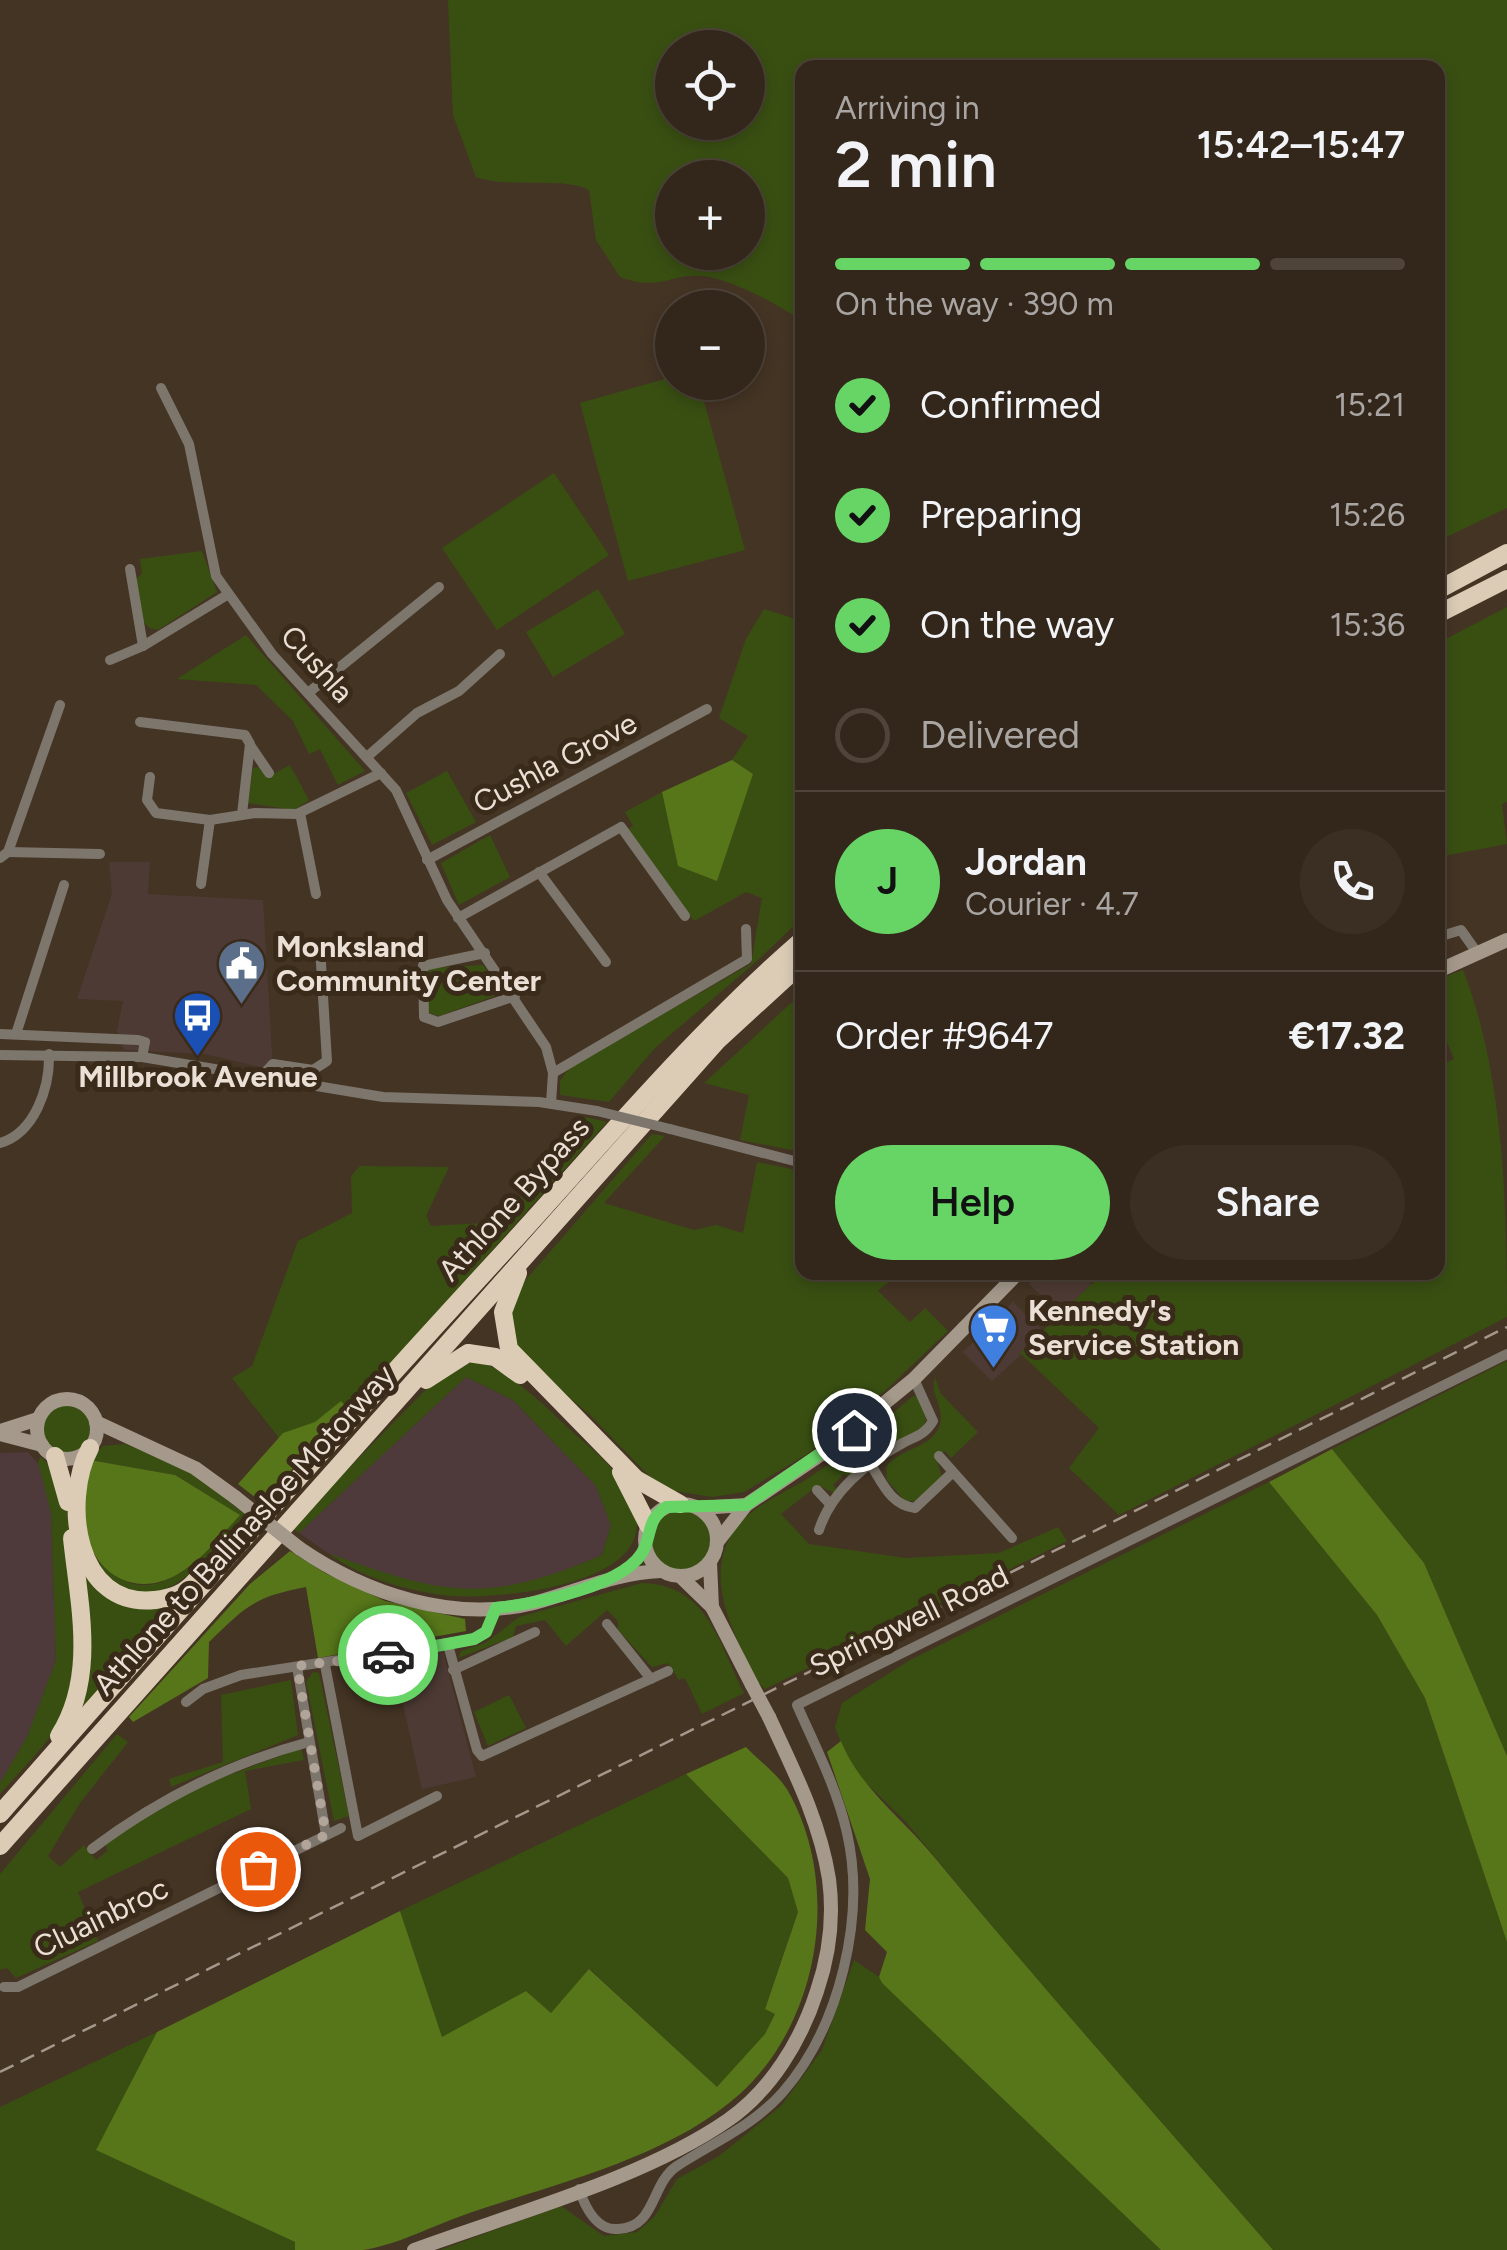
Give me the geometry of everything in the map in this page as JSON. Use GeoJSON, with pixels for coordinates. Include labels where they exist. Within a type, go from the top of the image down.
{"type":"FeatureCollection","features":[{"type":"Feature","properties":{"kind":"highway"},"geometry":{"type":"LineString","coordinates":[[1445,586],[1507,553]]}},
{"type":"Feature","properties":{"kind":"highway"},"geometry":{"type":"LineString","coordinates":[[1445,610],[1506,579]]}},
{"type":"Feature","properties":{"kind":"highway","name":"Athlone Bypass"},"geometry":{"type":"LineString","coordinates":[[274,1502],[695,1042],[795,947]]}},
{"type":"Feature","properties":{"kind":"highway","name":"Athlone Bypass"},"geometry":{"type":"LineString","coordinates":[[530,1251],[718,1040],[795,969]]}},
{"type":"Feature","properties":{"kind":"highway"},"geometry":{"type":"LineString","coordinates":[[530,1251],[507,1295],[502,1324],[508,1349],[636,1479],[680,1504]]}},
{"type":"Feature","properties":{"kind":"highway","name":"Athlone to Ballinasloe Motorway"},"geometry":{"type":"LineString","coordinates":[[0,1846],[530,1251]]}},
{"type":"Feature","properties":{"kind":"highway"},"geometry":{"type":"LineString","coordinates":[[402,1396],[458,1357],[482,1353],[495,1357],[618,1466],[648,1526]]}},
{"type":"Feature","properties":{"kind":"highway"},"geometry":{"type":"LineString","coordinates":[[92,1445],[78,1471],[75,1490],[78,1534],[91,1567],[110,1590],[125,1598],[141,1602],[180,1595],[238,1531],[274,1502]]}},
{"type":"Feature","properties":{"kind":"highway"},"geometry":{"type":"LineString","coordinates":[[32,1778],[69,1720],[82,1680],[70,1515],[49,1450]]}},
{"type":"Feature","properties":{"kind":"highway","name":"Athlone to Ballinasloe Motorway"},"geometry":{"type":"LineString","coordinates":[[0,1814],[274,1502]]}},
{"type":"Feature","properties":{"kind":"main road"},"geometry":{"type":"LineString","coordinates":[[1445,969],[1507,940]]}},
{"type":"Feature","properties":{"kind":"main road"},"geometry":{"type":"LineString","coordinates":[[712,1607],[710,1563],[718,1540],[746,1505],[826,1451],[914,1380],[1011,1280]]}},
{"type":"Feature","properties":{"kind":"main road"},"geometry":{"type":"LineString","coordinates":[[0,1432],[38,1420],[54,1402],[67,1399],[84,1404],[96,1422],[196,1468],[299,1548],[338,1572],[388,1594],[434,1605],[496,1608],[558,1596],[621,1573],[661,1570],[682,1577],[712,1607],[769,1717],[805,1794],[829,1882],[828,1951],[812,2008],[777,2070],[729,2119],[640,2166],[414,2250]]}},
{"type":"Feature","properties":{"kind":"main road"},"geometry":{"type":"LineString","coordinates":[[38,1420],[49,1450]]}},
{"type":"Feature","properties":{"kind":"main road"},"geometry":{"type":"LineString","coordinates":[[92,1445],[96,1422]]}},
{"type":"Feature","properties":{"kind":"main road"},"geometry":{"type":"LineString","coordinates":[[0,1432],[73,1458],[92,1445],[135,1441]]}},
{"type":"Feature","properties":{"kind":"main road"},"geometry":{"type":"LineString","coordinates":[[621,1573],[645,1546],[648,1526],[666,1507],[746,1505]]}},
{"type":"Feature","properties":{"kind":"main road"},"geometry":{"type":"LineString","coordinates":[[699,1508],[711,1519],[718,1540]]}},
{"type":"Feature","properties":{"kind":"main road"},"geometry":{"type":"LineString","coordinates":[[645,1546],[661,1570]]}},
{"type":"Feature","properties":{"kind":"main road"},"geometry":{"type":"LineString","coordinates":[[682,1577],[710,1563]]}},
{"type":"Feature","properties":{"kind":"street","name":"Cushla"},"geometry":{"type":"LineString","coordinates":[[161,388],[189,444],[208,552],[228,596],[308,693],[396,790],[458,918],[515,996],[546,1047],[553,1072],[551,1104]]}},
{"type":"Feature","properties":{"kind":"street"},"geometry":{"type":"LineString","coordinates":[[130,569],[143,646]]}},
{"type":"Feature","properties":{"kind":"street"},"geometry":{"type":"LineString","coordinates":[[308,693],[439,587]]}},
{"type":"Feature","properties":{"kind":"street"},"geometry":{"type":"LineString","coordinates":[[110,660],[143,646],[228,596]]}},
{"type":"Feature","properties":{"kind":"street"},"geometry":{"type":"LineString","coordinates":[[368,756],[417,713],[459,692],[500,654]]}},
{"type":"Feature","properties":{"kind":"street"},"geometry":{"type":"LineString","coordinates":[[60,705],[4,855],[100,854]]}},
{"type":"Feature","properties":{"kind":"street","name":"Cushla Grove"},"geometry":{"type":"LineString","coordinates":[[427,860],[707,709]]}},
{"type":"Feature","properties":{"kind":"street"},"geometry":{"type":"LineString","coordinates":[[140,722],[237,730],[268,773]]}},
{"type":"Feature","properties":{"kind":"street"},"geometry":{"type":"LineString","coordinates":[[242,814],[250,744]]}},
{"type":"Feature","properties":{"kind":"street"},"geometry":{"type":"LineString","coordinates":[[150,777],[147,800],[156,813],[210,820],[242,814],[300,813],[381,773]]}},
{"type":"Feature","properties":{"kind":"street"},"geometry":{"type":"LineString","coordinates":[[300,813],[316,894]]}},
{"type":"Feature","properties":{"kind":"street"},"geometry":{"type":"LineString","coordinates":[[201,884],[210,820]]}},
{"type":"Feature","properties":{"kind":"street"},"geometry":{"type":"LineString","coordinates":[[458,918],[625,825],[685,916]]}},
{"type":"Feature","properties":{"kind":"street"},"geometry":{"type":"LineString","coordinates":[[540,872],[606,962]]}},
{"type":"Feature","properties":{"kind":"street"},"geometry":{"type":"LineString","coordinates":[[16,1034],[64,886]]}},
{"type":"Feature","properties":{"kind":"street"},"geometry":{"type":"LineString","coordinates":[[553,1072],[747,960],[746,929]]}},
{"type":"Feature","properties":{"kind":"street"},"geometry":{"type":"LineString","coordinates":[[1445,935],[1461,930],[1478,954]]}},
{"type":"Feature","properties":{"kind":"street"},"geometry":{"type":"LineString","coordinates":[[262,1076],[273,1064],[313,1070],[327,1062],[321,947]]}},
{"type":"Feature","properties":{"kind":"street"},"geometry":{"type":"LineString","coordinates":[[484,952],[422,966],[424,1017],[438,1022],[515,996]]}},
{"type":"Feature","properties":{"kind":"street"},"geometry":{"type":"LineString","coordinates":[[0,1034],[138,1040],[145,1042],[142,1057]]}},
{"type":"Feature","properties":{"kind":"street"},"geometry":{"type":"LineString","coordinates":[[0,1054],[142,1057],[382,1097],[551,1104],[596,1111],[795,1161]]}},
{"type":"Feature","properties":{"kind":"street"},"geometry":{"type":"LineString","coordinates":[[0,1143],[24,1129],[44,1095],[50,1054]]}},
{"type":"Feature","properties":{"kind":"street","name":"Springwell Road"},"geometry":{"type":"LineString","coordinates":[[579,2189],[602,2226],[612,2230],[636,2225],[647,2216],[666,2176],[731,2136],[783,2092],[824,2025],[850,1926],[852,1867],[840,1805],[797,1705],[1507,1354]]}},
{"type":"Feature","properties":{"kind":"street"},"geometry":{"type":"LineString","coordinates":[[819,1530],[830,1504],[870,1465],[926,1433],[933,1421],[914,1380]]}},
{"type":"Feature","properties":{"kind":"street"},"geometry":{"type":"LineString","coordinates":[[938,1456],[1012,1538]]}},
{"type":"Feature","properties":{"kind":"street"},"geometry":{"type":"LineString","coordinates":[[870,1465],[892,1498],[903,1507],[915,1508],[952,1472]]}},
{"type":"Feature","properties":{"kind":"street"},"geometry":{"type":"LineString","coordinates":[[817,1490],[830,1504]]}},
{"type":"Feature","properties":{"kind":"street"},"geometry":{"type":"LineString","coordinates":[[186,1702],[221,1681],[448,1645],[486,1632],[496,1608]]}},
{"type":"Feature","properties":{"kind":"street"},"geometry":{"type":"LineString","coordinates":[[607,1624],[651,1678]]}},
{"type":"Feature","properties":{"kind":"street"},"geometry":{"type":"LineString","coordinates":[[453,1670],[535,1632]]}},
{"type":"Feature","properties":{"kind":"street"},"geometry":{"type":"LineString","coordinates":[[448,1645],[477,1750],[482,1756],[668,1671]]}},
{"type":"Feature","properties":{"kind":"street"},"geometry":{"type":"LineString","coordinates":[[325,1665],[358,1836],[437,1796]]}},
{"type":"Feature","properties":{"kind":"street"},"geometry":{"type":"LineString","coordinates":[[297,1666],[326,1835]]}},
{"type":"Feature","properties":{"kind":"street"},"geometry":{"type":"LineString","coordinates":[[92,1849],[147,1808],[207,1780],[309,1742]]}},
{"type":"Feature","properties":{"kind":"street","name":"Cluainbroc"},"geometry":{"type":"LineString","coordinates":[[4,1987],[18,1987],[341,1828]]}},
{"type":"Feature","properties":{"kind":"shaded area"},"geometry":{"type":"Polygon","coordinates":[[[109,862],[150,862],[148,894],[263,900],[273,1070],[205,1054],[124,1050],[117,1031],[123,1001],[77,999],[112,894],[109,862]]]}},
{"type":"Feature","properties":{"kind":"shaded area"},"geometry":{"type":"Polygon","coordinates":[[[1033,1280],[1088,1280],[1092,1285],[1062,1315],[1029,1284],[1033,1280]]]}},
{"type":"Feature","properties":{"kind":"shaded area"},"geometry":{"type":"Polygon","coordinates":[[[1013,1302],[1045,1333],[992,1381],[963,1352],[1013,1302]]]}},
{"type":"Feature","properties":{"kind":"shaded area"},"geometry":{"type":"Polygon","coordinates":[[[466,1377],[513,1400],[596,1486],[611,1525],[602,1555],[537,1582],[487,1590],[444,1590],[363,1567],[328,1553],[299,1533],[466,1377]]]}},
{"type":"Feature","properties":{"kind":"shaded area"},"geometry":{"type":"Polygon","coordinates":[[[28,1452],[43,1470],[51,1513],[56,1660],[27,1737],[0,1783],[0,1453],[28,1452]]]}},
{"type":"Feature","properties":{"kind":"shaded area"},"geometry":{"type":"Polygon","coordinates":[[[443,1652],[476,1777],[422,1789],[393,1660],[443,1652]]]}},
{"type":"Feature","properties":{"kind":"green space"},"geometry":{"type":"Polygon","coordinates":[[[448,0],[1507,0],[1507,508],[1445,538],[1445,60],[795,60],[795,317],[765,299],[765,290],[746,290],[715,278],[692,276],[645,283],[620,277],[596,240],[589,190],[565,184],[476,177],[453,115],[448,0]]]}},
{"type":"Feature","properties":{"kind":"green space"},"geometry":{"type":"Polygon","coordinates":[[[655,382],[655,400],[704,400],[745,550],[628,581],[580,403],[655,382]]]}},
{"type":"Feature","properties":{"kind":"green space"},"geometry":{"type":"Polygon","coordinates":[[[554,473],[609,555],[497,630],[442,548],[554,473]]]}},
{"type":"Feature","properties":{"kind":"green space"},"geometry":{"type":"Polygon","coordinates":[[[202,551],[217,592],[158,630],[149,628],[143,621],[136,580],[142,573],[140,559],[202,551]]]}},
{"type":"Feature","properties":{"kind":"green space"},"geometry":{"type":"Polygon","coordinates":[[[598,589],[625,634],[553,677],[526,632],[598,589]]]}},
{"type":"Feature","properties":{"kind":"green space"},"geometry":{"type":"Polygon","coordinates":[[[1507,607],[1507,802],[1502,804],[1507,844],[1445,856],[1445,639],[1507,607]]]}},
{"type":"Feature","properties":{"kind":"green space"},"geometry":{"type":"Polygon","coordinates":[[[764,609],[795,619],[795,925],[758,960],[655,1048],[609,1102],[560,1095],[560,1081],[570,1067],[751,964],[762,898],[746,892],[694,921],[626,830],[633,826],[625,812],[662,792],[678,866],[753,774],[732,760],[748,736],[719,718],[746,639],[764,609]]]}},
{"type":"Feature","properties":{"kind":"green space"},"geometry":{"type":"Polygon","coordinates":[[[246,635],[365,771],[338,785],[320,749],[309,754],[293,721],[256,685],[177,679],[246,635]]]}},
{"type":"Feature","properties":{"kind":"green space"},"geometry":{"type":"Polygon","coordinates":[[[732,760],[753,774],[717,881],[678,866],[662,792],[732,760]]]}},
{"type":"Feature","properties":{"kind":"green space"},"geometry":{"type":"Polygon","coordinates":[[[290,765],[309,800],[294,810],[248,803],[253,768],[260,767],[269,776],[290,765]]]}},
{"type":"Feature","properties":{"kind":"green space"},"geometry":{"type":"Polygon","coordinates":[[[447,771],[476,822],[432,845],[406,793],[447,771]]]}},
{"type":"Feature","properties":{"kind":"green space"},"geometry":{"type":"Polygon","coordinates":[[[490,835],[510,877],[459,905],[441,863],[490,835]]]}},
{"type":"Feature","properties":{"kind":"green space"},"geometry":{"type":"Polygon","coordinates":[[[483,965],[499,987],[495,996],[439,1016],[429,1013],[425,973],[430,968],[483,965]]]}},
{"type":"Feature","properties":{"kind":"green space"},"geometry":{"type":"Polygon","coordinates":[[[1463,970],[1487,1053],[1504,1186],[1507,1317],[1119,1515],[1069,1468],[1099,1428],[1020,1353],[1096,1280],[1445,1280],[1445,1063],[1454,1059],[1445,1038],[1445,976],[1463,970]]]}},
{"type":"Feature","properties":{"kind":"green space"},"geometry":{"type":"Polygon","coordinates":[[[795,999],[795,1151],[740,1140],[749,1095],[704,1083],[795,999]]]}},
{"type":"Feature","properties":{"kind":"green space"},"geometry":{"type":"Polygon","coordinates":[[[581,1116],[607,1122],[349,1410],[279,1438],[232,1378],[252,1366],[298,1241],[352,1213],[351,1176],[360,1166],[449,1167],[426,1216],[431,1226],[483,1223],[521,1195],[581,1116]]]}},
{"type":"Feature","properties":{"kind":"green space"},"geometry":{"type":"Polygon","coordinates":[[[652,1134],[665,1136],[604,1203],[694,1230],[716,1225],[743,1233],[757,1162],[795,1170],[795,1280],[891,1280],[878,1291],[910,1322],[925,1308],[948,1331],[885,1391],[807,1454],[744,1492],[712,1497],[675,1491],[651,1478],[590,1415],[526,1361],[516,1350],[508,1318],[517,1290],[652,1134]]]}},
{"type":"Feature","properties":{"kind":"green space"},"geometry":{"type":"Polygon","coordinates":[[[474,1359],[529,1392],[620,1479],[635,1506],[637,1521],[635,1536],[624,1554],[579,1580],[550,1588],[462,1596],[382,1581],[328,1553],[403,1578],[465,1588],[526,1582],[602,1555],[611,1525],[596,1486],[513,1400],[466,1377],[299,1533],[291,1527],[448,1367],[474,1359]]]}},
{"type":"Feature","properties":{"kind":"green space"},"geometry":{"type":"Polygon","coordinates":[[[1507,1361],[1507,1756],[1424,1563],[1332,1449],[1507,1361]]]}},
{"type":"Feature","properties":{"kind":"green space"},"geometry":{"type":"Polygon","coordinates":[[[935,1378],[941,1394],[978,1432],[951,1458],[945,1451],[936,1457],[942,1477],[917,1501],[905,1501],[887,1480],[886,1467],[936,1432],[941,1418],[935,1378]]]}},
{"type":"Feature","properties":{"kind":"green space"},"geometry":{"type":"Polygon","coordinates":[[[913,1396],[918,1397],[927,1418],[923,1427],[850,1477],[844,1474],[833,1485],[837,1490],[834,1493],[818,1485],[781,1514],[809,1544],[906,1558],[999,1553],[1058,1527],[1067,1541],[765,1689],[757,1681],[738,1641],[723,1599],[723,1557],[730,1537],[752,1512],[837,1458],[913,1396]]]}},
{"type":"Feature","properties":{"kind":"green space"},"geometry":{"type":"Polygon","coordinates":[[[341,1401],[349,1410],[261,1502],[238,1484],[283,1433],[315,1422],[341,1401]]]}},
{"type":"Feature","properties":{"kind":"green space"},"geometry":{"type":"Polygon","coordinates":[[[66,1405],[83,1412],[90,1429],[83,1446],[66,1453],[49,1446],[42,1429],[49,1412],[66,1405]]]}},
{"type":"Feature","properties":{"kind":"green space"},"geometry":{"type":"Polygon","coordinates":[[[125,1444],[185,1468],[245,1514],[193,1571],[154,1593],[133,1592],[113,1580],[92,1556],[130,1583],[162,1582],[192,1564],[240,1515],[175,1475],[90,1460],[103,1446],[125,1444]]]}},
{"type":"Feature","properties":{"kind":"green space"},"geometry":{"type":"Polygon","coordinates":[[[1332,1449],[1424,1563],[1507,1756],[1507,1942],[1425,1698],[1377,1615],[1269,1482],[1332,1449]]]}},
{"type":"Feature","properties":{"kind":"green space"},"geometry":{"type":"Polygon","coordinates":[[[41,1457],[63,1490],[67,1514],[76,1593],[75,1688],[44,1745],[0,1794],[0,1783],[27,1737],[56,1660],[51,1513],[38,1462],[41,1457]]]}},
{"type":"Feature","properties":{"kind":"green space"},"geometry":{"type":"Polygon","coordinates":[[[90,1460],[175,1475],[240,1515],[178,1574],[145,1584],[130,1582],[104,1567],[87,1539],[82,1507],[90,1460]]]}},
{"type":"Feature","properties":{"kind":"green space"},"geometry":{"type":"Polygon","coordinates":[[[1269,1482],[1377,1615],[1425,1698],[1507,1942],[1507,2250],[1273,2250],[1025,1966],[906,1822],[851,1768],[835,1727],[842,1703],[910,1660],[1269,1482]]]}},
{"type":"Feature","properties":{"kind":"green space"},"geometry":{"type":"Polygon","coordinates":[[[681,1507],[703,1517],[713,1539],[703,1561],[681,1571],[659,1561],[649,1539],[659,1517],[681,1507]]]}},
{"type":"Feature","properties":{"kind":"green space"},"geometry":{"type":"Polygon","coordinates":[[[290,1551],[325,1573],[385,1601],[465,1619],[466,1631],[318,1658],[306,1587],[288,1591],[252,1605],[209,1642],[208,1678],[133,1722],[129,1717],[250,1584],[290,1551]]]}},
{"type":"Feature","properties":{"kind":"green space"},"geometry":{"type":"Polygon","coordinates":[[[81,1561],[103,1590],[182,1598],[81,1710],[81,1561]]]}},
{"type":"Feature","properties":{"kind":"green space"},"geometry":{"type":"Polygon","coordinates":[[[642,1583],[664,1586],[696,1605],[718,1636],[744,1693],[702,1714],[685,1678],[679,1680],[668,1663],[652,1667],[618,1630],[618,1621],[607,1610],[566,1646],[545,1620],[516,1626],[513,1637],[458,1658],[461,1651],[485,1643],[519,1617],[642,1583]]]}},
{"type":"Feature","properties":{"kind":"green space"},"geometry":{"type":"Polygon","coordinates":[[[313,1672],[319,1673],[349,1816],[334,1821],[306,1682],[313,1672]]]}},
{"type":"Feature","properties":{"kind":"green space"},"geometry":{"type":"Polygon","coordinates":[[[291,1680],[298,1735],[171,1787],[169,1779],[223,1762],[221,1695],[291,1680]]]}},
{"type":"Feature","properties":{"kind":"green space"},"geometry":{"type":"Polygon","coordinates":[[[509,1695],[526,1728],[488,1746],[474,1712],[509,1695]]]}},
{"type":"Feature","properties":{"kind":"green space"},"geometry":{"type":"Polygon","coordinates":[[[117,1734],[128,1742],[80,1803],[48,1856],[60,1867],[84,1845],[96,1860],[107,1851],[105,1842],[195,1788],[301,1748],[304,1760],[245,1771],[251,1809],[78,1892],[98,1941],[16,1978],[7,1968],[0,1970],[0,1874],[117,1734]]]}},
{"type":"Feature","properties":{"kind":"green space"},"geometry":{"type":"Polygon","coordinates":[[[841,1741],[870,1788],[923,1844],[1273,2250],[1161,2250],[882,1983],[879,1977],[887,1952],[865,1930],[870,1879],[827,1752],[841,1741]]]}},
{"type":"Feature","properties":{"kind":"green space"},"geometry":{"type":"Polygon","coordinates":[[[746,1747],[788,1791],[804,1828],[814,1867],[818,1908],[805,1989],[790,2028],[768,2063],[741,2093],[712,2116],[609,2167],[363,2250],[295,2250],[295,2242],[96,2150],[157,2032],[400,1911],[442,2037],[526,1991],[551,2013],[589,1969],[717,2087],[765,2034],[775,2014],[765,2009],[798,1912],[788,1878],[686,1774],[746,1747]]]}},
{"type":"Feature","properties":{"kind":"green space"},"geometry":{"type":"Polygon","coordinates":[[[686,1774],[788,1878],[798,1912],[765,2008],[775,2014],[765,2034],[717,2088],[590,1969],[551,2013],[526,1991],[442,2038],[400,1911],[686,1774]]]}},
{"type":"Feature","properties":{"kind":"green space"},"geometry":{"type":"Polygon","coordinates":[[[854,1960],[879,1977],[1161,2250],[440,2250],[561,2206],[604,2236],[637,2232],[655,2216],[677,2179],[719,2156],[781,2106],[822,2050],[854,1960]]]}},
{"type":"Feature","properties":{"kind":"green space"},"geometry":{"type":"Polygon","coordinates":[[[157,2032],[97,2150],[295,2242],[295,2250],[0,2250],[0,2107],[157,2032]]]}},
{"type":"Feature","properties":{"kind":"railway"},"geometry":{"type":"LineString","coordinates":[[0,2072],[1507,1327]]}},
{"type":"Feature","properties":{"kind":"way so far"},"geometry":{"type":"LineString","coordinates":[[258,1869],[326,1835],[297,1666],[388,1655]]}},
{"type":"Feature","properties":{"kind":"place","name":"Monksland Community Center"},"geometry":{"type":"Point","coordinates":[241,1006]}},
{"type":"Feature","properties":{"kind":"place","name":"Millbrook Avenue"},"geometry":{"type":"Point","coordinates":[198,1058]}},
{"type":"Feature","properties":{"kind":"place","name":"Kennedy's Service Station"},"geometry":{"type":"Point","coordinates":[993,1370]}},
{"type":"Feature","properties":{"kind":"route"},"geometry":{"type":"LineString","coordinates":[[388,1655],[474,1639],[486,1632],[496,1608],[558,1596],[621,1573],[645,1546],[648,1526],[666,1507],[746,1505],[854,1430]]}}]}
